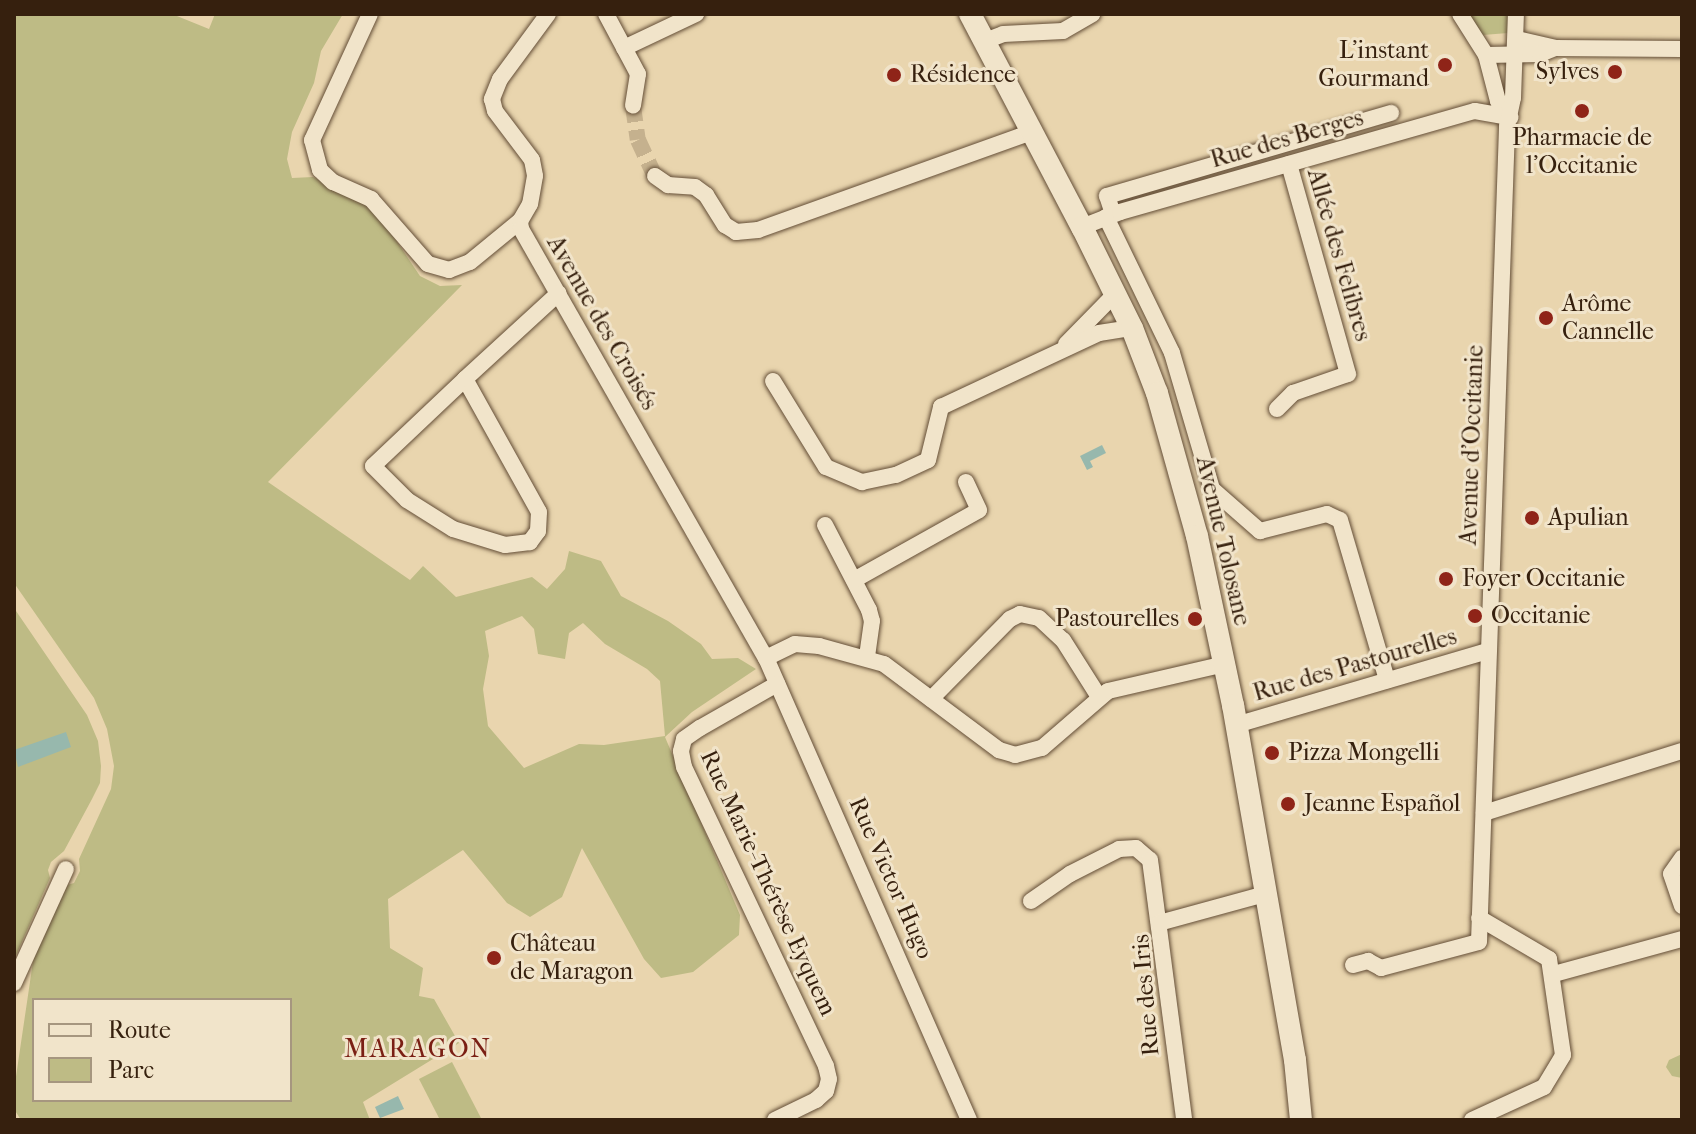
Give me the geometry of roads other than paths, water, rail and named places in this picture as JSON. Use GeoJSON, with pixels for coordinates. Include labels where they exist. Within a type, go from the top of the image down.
{"type":"FeatureCollection","features":[{"type":"Feature","properties":{"kind":"main road","name":"Avenue Tolosane"},"geometry":{"type":"LineString","coordinates":[[970,14],[1132,328],[1157,393],[1178,462],[1225,664],[1295,1060],[1301,1120]]}},
{"type":"Feature","properties":{"kind":"street"},"geometry":{"type":"LineString","coordinates":[[370,14],[312,140],[320,170],[333,182],[371,199],[428,264],[449,270],[470,262],[520,221]]}},
{"type":"Feature","properties":{"kind":"street","name":"Avenue des Croisés"},"geometry":{"type":"LineString","coordinates":[[548,14],[493,90],[495,111],[532,160],[535,176],[533,191],[520,221],[521,229],[706,559],[766,658]]}},
{"type":"Feature","properties":{"kind":"street"},"geometry":{"type":"LineString","coordinates":[[606,14],[638,74],[633,106]]}},
{"type":"Feature","properties":{"kind":"street"},"geometry":{"type":"LineString","coordinates":[[624,48],[696,14]]}},
{"type":"Feature","properties":{"kind":"street"},"geometry":{"type":"LineString","coordinates":[[985,41],[1003,34],[1063,31],[1092,14]]}},
{"type":"Feature","properties":{"kind":"street"},"geometry":{"type":"LineString","coordinates":[[1460,14],[1486,55],[1489,77],[1498,101],[1510,117]]}},
{"type":"Feature","properties":{"kind":"street","name":"Avenue d'Occitanie"},"geometry":{"type":"LineString","coordinates":[[1479,918],[1516,14]]}},
{"type":"Feature","properties":{"kind":"street"},"geometry":{"type":"LineString","coordinates":[[1486,55],[1516,47],[1682,49]]}},
{"type":"Feature","properties":{"kind":"street"},"geometry":{"type":"LineString","coordinates":[[1489,77],[1487,92],[1475,111],[1510,117]]}},
{"type":"Feature","properties":{"kind":"street","name":"Rue des Berges"},"geometry":{"type":"LineString","coordinates":[[1082,227],[1109,215],[1475,111]]}},
{"type":"Feature","properties":{"kind":"street","name":"Rue des Berges"},"geometry":{"type":"LineString","coordinates":[[1109,215],[1107,196],[1391,113]]}},
{"type":"Feature","properties":{"kind":"street"},"geometry":{"type":"LineString","coordinates":[[655,176],[668,185],[695,187],[706,195],[725,225],[736,232],[758,230],[1031,132]]}},
{"type":"Feature","properties":{"kind":"street","name":"Allée des Felibres"},"geometry":{"type":"LineString","coordinates":[[1277,409],[1293,393],[1348,374],[1289,164]]}},
{"type":"Feature","properties":{"kind":"street"},"geometry":{"type":"LineString","coordinates":[[1109,215],[1172,353],[1212,489],[1260,531],[1327,514],[1340,520],[1387,680]]}},
{"type":"Feature","properties":{"kind":"street"},"geometry":{"type":"LineString","coordinates":[[465,379],[539,512],[538,531],[530,542],[505,545],[453,529],[407,500],[373,466],[465,379],[559,293]]}},
{"type":"Feature","properties":{"kind":"street"},"geometry":{"type":"LineString","coordinates":[[1053,357],[1115,294]]}},
{"type":"Feature","properties":{"kind":"street"},"geometry":{"type":"LineString","coordinates":[[773,381],[826,467],[862,482],[896,475],[928,460],[941,407],[1099,333],[1132,328]]}},
{"type":"Feature","properties":{"kind":"street"},"geometry":{"type":"LineString","coordinates":[[854,580],[979,510],[966,482]]}},
{"type":"Feature","properties":{"kind":"street"},"geometry":{"type":"LineString","coordinates":[[825,525],[872,621],[867,657]]}},
{"type":"Feature","properties":{"kind":"street"},"geometry":{"type":"LineString","coordinates":[[931,699],[1010,619],[1020,614],[1039,618],[1063,640],[1099,697]]}},
{"type":"Feature","properties":{"kind":"street"},"geometry":{"type":"LineString","coordinates":[[766,658],[795,644],[867,657],[884,664],[999,750],[1015,755],[1042,748],[1099,697],[1122,686],[1225,664]]}},
{"type":"Feature","properties":{"kind":"street","name":"Rue des Pastourelles"},"geometry":{"type":"LineString","coordinates":[[1236,725],[1488,651]]}},
{"type":"Feature","properties":{"kind":"street","name":"Rue Victor Hugo"},"geometry":{"type":"LineString","coordinates":[[766,658],[969,1120]]}},
{"type":"Feature","properties":{"kind":"street","name":"Rue Marie-Thérèse Eyquem"},"geometry":{"type":"LineString","coordinates":[[775,1120],[816,1100],[826,1091],[829,1079],[826,1066],[684,767],[681,751],[684,739],[777,684]]}},
{"type":"Feature","properties":{"kind":"street"},"geometry":{"type":"LineString","coordinates":[[1484,813],[1682,751]]}},
{"type":"Feature","properties":{"kind":"street"},"geometry":{"type":"LineString","coordinates":[[1031,901],[1070,874],[1119,849],[1136,848],[1150,860],[1159,923]]}},
{"type":"Feature","properties":{"kind":"street"},"geometry":{"type":"LineString","coordinates":[[1682,858],[1671,874],[1682,906]]}},
{"type":"Feature","properties":{"kind":"street"},"geometry":{"type":"LineString","coordinates":[[14,983],[66,869]]}},
{"type":"Feature","properties":{"kind":"street","name":"Rue des Iris"},"geometry":{"type":"LineString","coordinates":[[1184,1120],[1159,923],[1265,894]]}},
{"type":"Feature","properties":{"kind":"street"},"geometry":{"type":"LineString","coordinates":[[1353,965],[1368,961],[1381,968],[1479,942],[1479,918],[1549,959],[1554,974],[1551,987],[1563,1044],[1563,1055],[1556,1071],[1544,1087],[1472,1120]]}},
{"type":"Feature","properties":{"kind":"street"},"geometry":{"type":"LineString","coordinates":[[1554,974],[1682,939]]}},
{"type":"Feature","properties":{"kind":"water"},"geometry":{"type":"Polygon","coordinates":[[[1102,445],[1106,453],[1090,461],[1093,467],[1087,470],[1080,456],[1102,445]]]}},
{"type":"Feature","properties":{"kind":"water"},"geometry":{"type":"Polygon","coordinates":[[[66,732],[71,747],[18,767],[14,750],[66,732]]]}},
{"type":"Feature","properties":{"kind":"water"},"geometry":{"type":"Polygon","coordinates":[[[398,1096],[404,1109],[380,1118],[375,1107],[398,1096]]]}},
{"type":"Feature","properties":{"kind":"tunnel"},"geometry":{"type":"LineString","coordinates":[[633,106],[638,140],[655,176]]}},
{"type":"Feature","properties":{"kind":"place","name":"L'instant Gourmand"},"geometry":{"type":"Point","coordinates":[1445,65]}},
{"type":"Feature","properties":{"kind":"place","name":"Sylves"},"geometry":{"type":"Point","coordinates":[1615,72]}},
{"type":"Feature","properties":{"kind":"place","name":"Résidence"},"geometry":{"type":"Point","coordinates":[894,75]}},
{"type":"Feature","properties":{"kind":"place","name":"Pharmacie de l'Occitanie"},"geometry":{"type":"Point","coordinates":[1582,111]}},
{"type":"Feature","properties":{"kind":"place","name":"Arôme Cannelle"},"geometry":{"type":"Point","coordinates":[1546,318]}},
{"type":"Feature","properties":{"kind":"place","name":"Apulian"},"geometry":{"type":"Point","coordinates":[1532,518]}},
{"type":"Feature","properties":{"kind":"place","name":"Foyer Occitanie"},"geometry":{"type":"Point","coordinates":[1446,579]}},
{"type":"Feature","properties":{"kind":"place","name":"Occitanie"},"geometry":{"type":"Point","coordinates":[1475,616]}},
{"type":"Feature","properties":{"kind":"place","name":"Pastourelles"},"geometry":{"type":"Point","coordinates":[1195,619]}},
{"type":"Feature","properties":{"kind":"place","name":"Pizza Mongelli"},"geometry":{"type":"Point","coordinates":[1272,753]}},
{"type":"Feature","properties":{"kind":"place","name":"Jeanne Español"},"geometry":{"type":"Point","coordinates":[1288,804]}},
{"type":"Feature","properties":{"kind":"place","name":"Château de Maragon"},"geometry":{"type":"Point","coordinates":[494,958]}},
{"type":"Feature","properties":{"kind":"district","name":"MARAGON"},"geometry":{"type":"Point","coordinates":[418,1049]}}]}
